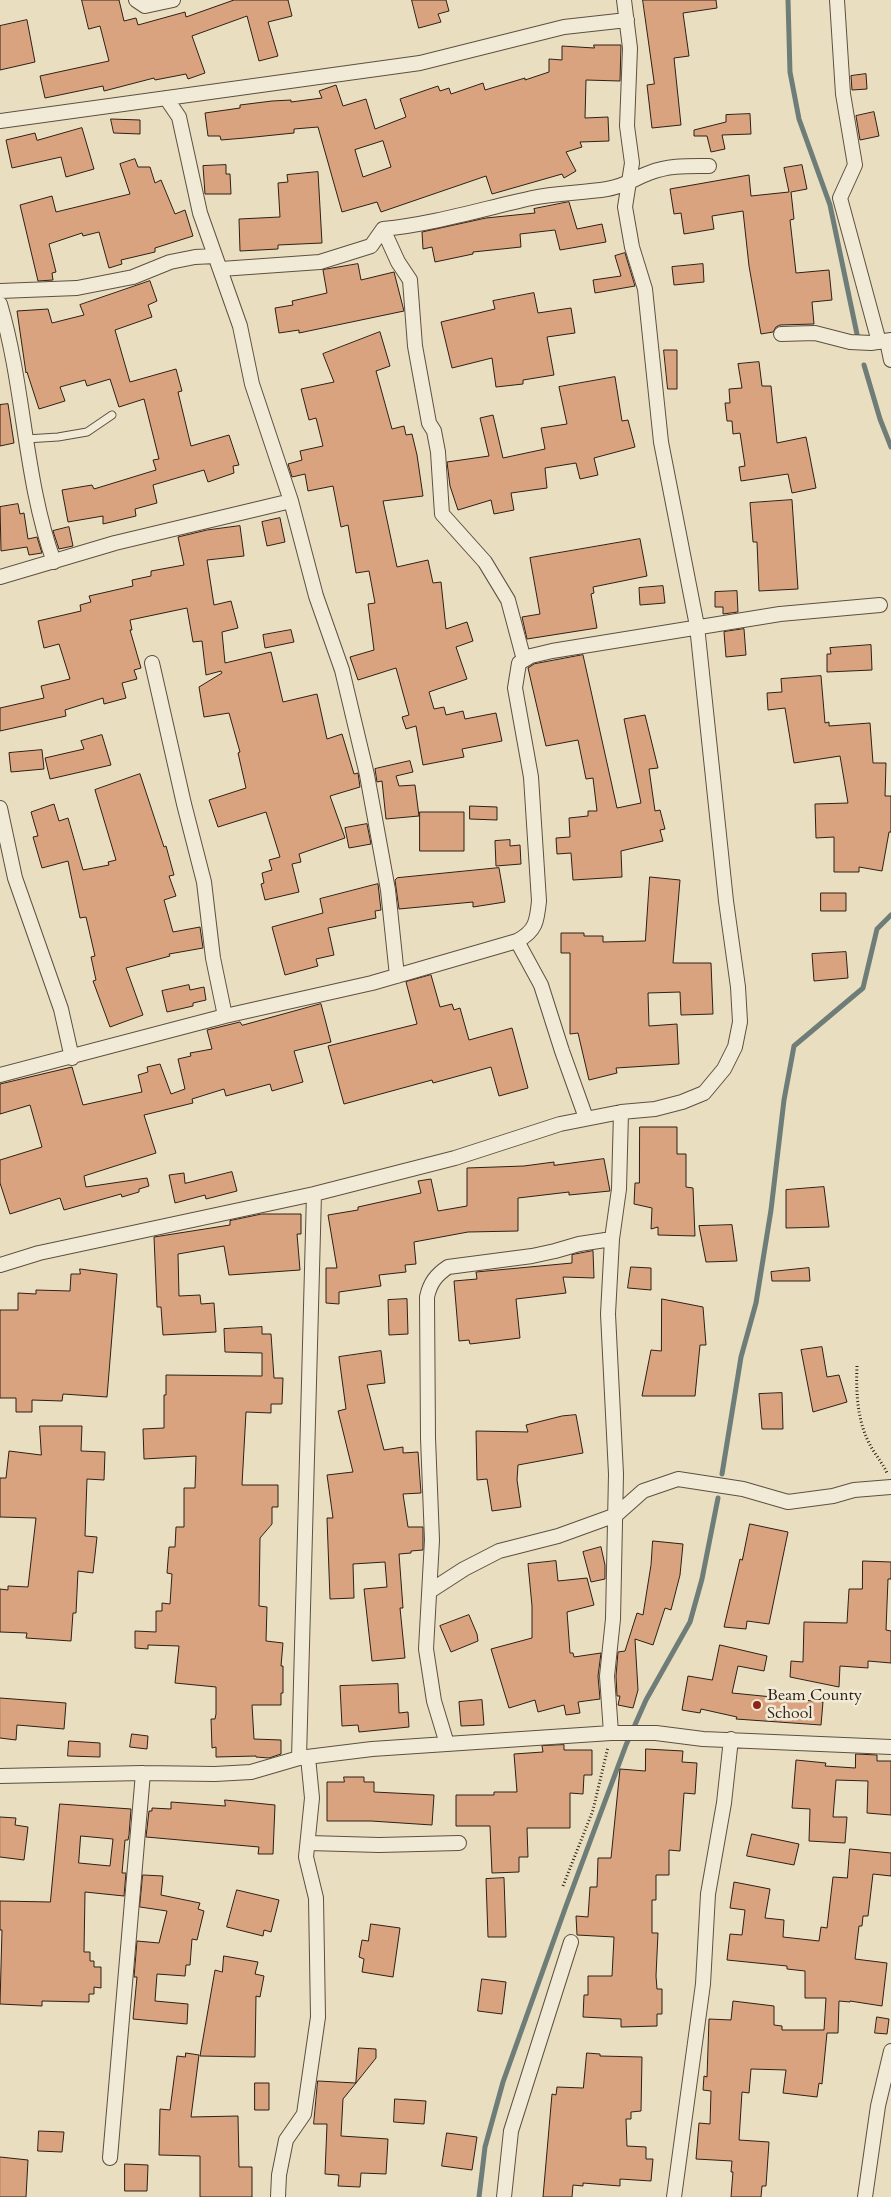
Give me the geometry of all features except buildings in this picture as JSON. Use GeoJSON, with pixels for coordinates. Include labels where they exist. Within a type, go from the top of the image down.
{"type":"FeatureCollection","features":[{"type":"Feature","properties":{"kind":"street"},"geometry":{"type":"LineString","coordinates":[[136,0],[145,6],[173,0]]}},
{"type":"Feature","properties":{"kind":"street"},"geometry":{"type":"LineString","coordinates":[[0,1265],[40,1253],[314,1194],[455,1158],[560,1124],[620,1112],[655,1109],[682,1102],[704,1092],[727,1062],[734,1047],[740,1022],[738,987],[726,901],[697,626],[661,442],[645,289],[632,247],[625,207],[632,163],[627,126],[630,48],[624,0]]}},
{"type":"Feature","properties":{"kind":"street"},"geometry":{"type":"LineString","coordinates":[[837,0],[843,94],[856,165],[840,198],[891,360]]}},
{"type":"Feature","properties":{"kind":"street"},"geometry":{"type":"LineString","coordinates":[[0,121],[420,63],[564,26],[627,20]]}},
{"type":"Feature","properties":{"kind":"street"},"geometry":{"type":"LineString","coordinates":[[166,98],[179,116],[200,213],[240,326],[252,384],[291,501],[316,596],[342,670],[367,775],[388,890],[396,976]]}},
{"type":"Feature","properties":{"kind":"street"},"geometry":{"type":"LineString","coordinates":[[383,229],[407,227],[532,198],[606,189],[629,184],[649,173],[674,166],[709,166]]}},
{"type":"Feature","properties":{"kind":"street"},"geometry":{"type":"LineString","coordinates":[[221,269],[320,262],[371,246],[383,229]]}},
{"type":"Feature","properties":{"kind":"street"},"geometry":{"type":"LineString","coordinates":[[383,229],[398,262],[406,272],[412,290],[415,346],[429,423],[434,432],[438,452],[442,514],[485,562],[508,600],[524,660]]}},
{"type":"Feature","properties":{"kind":"street"},"geometry":{"type":"LineString","coordinates":[[0,291],[76,288],[133,277],[170,262],[195,257],[215,256]]}},
{"type":"Feature","properties":{"kind":"street"},"geometry":{"type":"LineString","coordinates":[[0,304],[18,381],[26,439],[43,532],[54,562]]}},
{"type":"Feature","properties":{"kind":"street"},"geometry":{"type":"LineString","coordinates":[[781,334],[815,333],[850,342],[886,341]]}},
{"type":"Feature","properties":{"kind":"street"},"geometry":{"type":"LineString","coordinates":[[0,577],[115,543],[291,501]]}},
{"type":"Feature","properties":{"kind":"street"},"geometry":{"type":"LineString","coordinates":[[0,1075],[72,1058],[225,1016],[396,976],[517,941],[529,935],[537,920],[539,901],[531,777],[515,688],[519,663],[531,656],[552,651],[697,626],[780,614],[880,605]]}},
{"type":"Feature","properties":{"kind":"street"},"geometry":{"type":"LineString","coordinates":[[152,663],[204,882],[213,958],[225,1016]]}},
{"type":"Feature","properties":{"kind":"street"},"geometry":{"type":"LineString","coordinates":[[0,808],[15,878],[61,1009],[72,1058]]}},
{"type":"Feature","properties":{"kind":"street"},"geometry":{"type":"LineString","coordinates":[[517,941],[541,985],[586,1118]]}},
{"type":"Feature","properties":{"kind":"street"},"geometry":{"type":"LineString","coordinates":[[617,1733],[607,1676],[613,1619],[616,1515],[616,1474],[608,1314],[612,1238],[619,1189],[620,1112]]}},
{"type":"Feature","properties":{"kind":"street"},"geometry":{"type":"LineString","coordinates":[[278,2197],[279,2175],[286,2140],[304,2114],[318,2017],[316,1898],[306,1857],[309,1843],[312,1798],[303,1757],[314,1194]]}},
{"type":"Feature","properties":{"kind":"street"},"geometry":{"type":"LineString","coordinates":[[447,1744],[434,1701],[426,1648],[432,1540],[428,1428],[427,1297],[429,1286],[438,1273],[448,1267],[532,1256],[612,1238]]}},
{"type":"Feature","properties":{"kind":"street"},"geometry":{"type":"LineString","coordinates":[[430,1591],[464,1569],[499,1551],[558,1536],[616,1515],[643,1491],[678,1479],[744,1488],[788,1502],[833,1496],[889,1481]]}},
{"type":"Feature","properties":{"kind":"street"},"geometry":{"type":"LineString","coordinates":[[0,1776],[251,1772],[303,1757],[372,1748],[617,1733],[642,1733],[702,1739],[891,1747]]}},
{"type":"Feature","properties":{"kind":"street"},"geometry":{"type":"LineString","coordinates":[[674,2197],[702,1984],[708,1894],[724,1803],[731,1739]]}},
{"type":"Feature","properties":{"kind":"street"},"geometry":{"type":"LineString","coordinates":[[110,2158],[143,1773]]}},
{"type":"Feature","properties":{"kind":"street"},"geometry":{"type":"LineString","coordinates":[[309,1843],[379,1845],[459,1843]]}},
{"type":"Feature","properties":{"kind":"street"},"geometry":{"type":"LineString","coordinates":[[504,2197],[511,2131],[571,1942]]}},
{"type":"Feature","properties":{"kind":"street"},"geometry":{"type":"LineString","coordinates":[[865,2197],[878,2106],[891,2051]]}},
{"type":"Feature","properties":{"kind":"lane"},"geometry":{"type":"LineString","coordinates":[[26,439],[58,437],[87,432],[112,415]]}},
{"type":"Feature","properties":{"kind":"path"},"geometry":{"type":"LineString","coordinates":[[857,1366],[856,1389],[863,1424],[869,1443],[882,1461],[889,1481]]}},
{"type":"Feature","properties":{"kind":"path"},"geometry":{"type":"LineString","coordinates":[[563,1886],[593,1810],[617,1733]]}},
{"type":"Feature","properties":{"kind":"waterway"},"geometry":{"type":"LineString","coordinates":[[788,0],[790,72],[799,119],[830,205],[858,339]]}},
{"type":"Feature","properties":{"kind":"waterway"},"geometry":{"type":"LineString","coordinates":[[864,365],[880,419],[891,447]]}},
{"type":"Feature","properties":{"kind":"waterway"},"geometry":{"type":"LineString","coordinates":[[722,1474],[741,1357],[756,1303],[771,1210],[784,1100],[794,1046],[863,988],[877,929],[891,915]]}},
{"type":"Feature","properties":{"kind":"waterway"},"geometry":{"type":"LineString","coordinates":[[479,2197],[485,2147],[503,2082],[626,1745],[646,1700],[690,1622],[702,1579],[718,1498]]}},
{"type":"Feature","properties":{"kind":"place","name":"Beam County School"},"geometry":{"type":"Point","coordinates":[757,1705]}}]}
